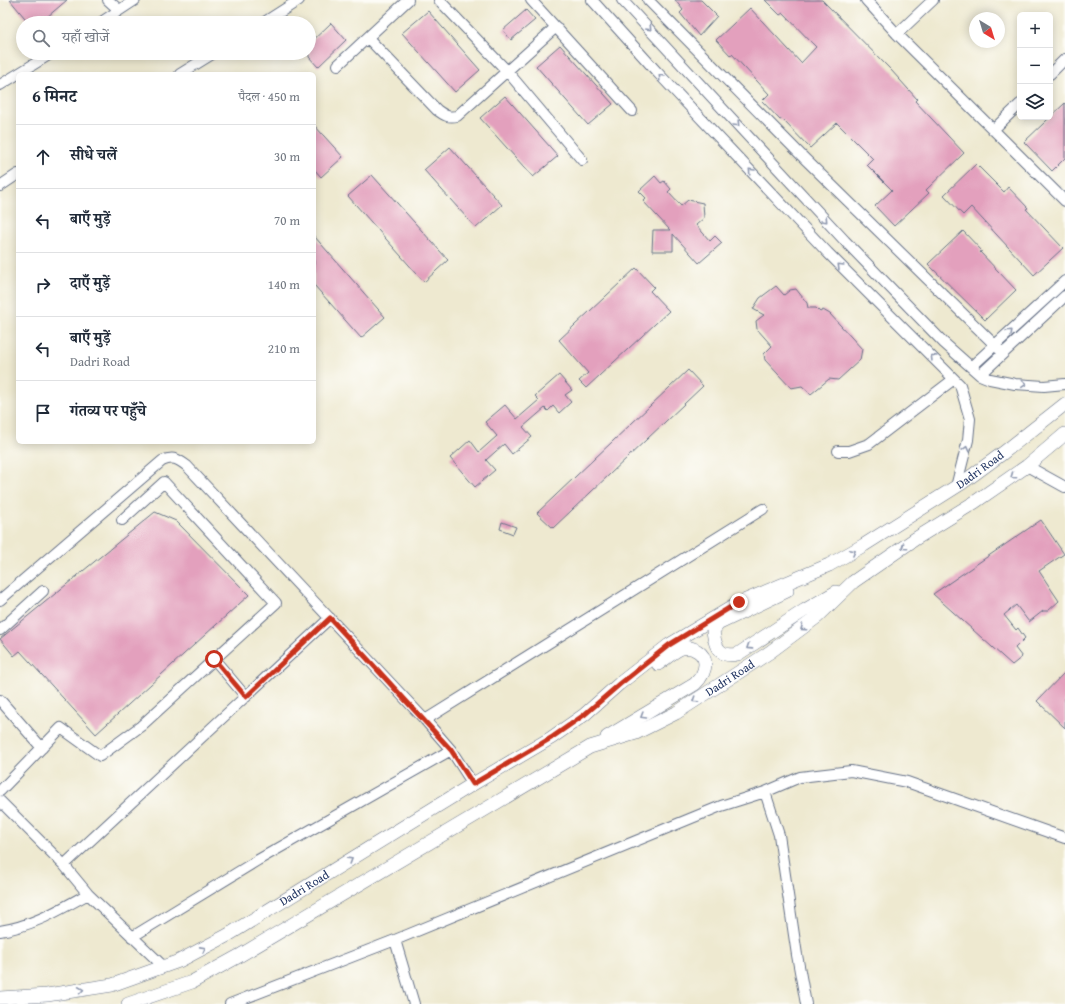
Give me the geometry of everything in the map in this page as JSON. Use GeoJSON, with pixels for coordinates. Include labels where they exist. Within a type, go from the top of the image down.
{"type":"FeatureCollection","features":[{"type":"Feature","properties":{"kind":"main road","name":"Dadri Road"},"geometry":{"type":"LineString","coordinates":[[1065,404],[1004,453],[956,487],[864,545],[781,594],[718,624],[713,631],[716,646],[722,653],[729,656],[738,654],[805,610],[853,582],[915,539],[975,502],[1028,466],[1065,434]]}},
{"type":"Feature","properties":{"kind":"main road","name":"Dadri Road"},"geometry":{"type":"LineString","coordinates":[[584,715],[620,684],[676,641],[739,602],[829,565]]}},
{"type":"Feature","properties":{"kind":"main road","name":"Dadri Road"},"geometry":{"type":"LineString","coordinates":[[590,747],[636,733],[676,713],[776,647],[817,617],[853,582]]}},
{"type":"Feature","properties":{"kind":"main road","name":"Dadri Road"},"geometry":{"type":"LineString","coordinates":[[0,998],[47,995],[112,985],[178,962],[228,935],[473,784],[551,738],[629,687],[658,663],[682,648],[693,648],[702,654],[705,664],[702,677],[695,684],[239,956],[192,982],[128,1004]]}},
{"type":"Feature","properties":{"kind":"street"},"geometry":{"type":"LineString","coordinates":[[108,0],[119,10]]}},
{"type":"Feature","properties":{"kind":"street"},"geometry":{"type":"LineString","coordinates":[[110,16],[135,0]]}},
{"type":"Feature","properties":{"kind":"street"},"geometry":{"type":"LineString","coordinates":[[273,16],[299,0]]}},
{"type":"Feature","properties":{"kind":"street"},"geometry":{"type":"LineString","coordinates":[[338,65],[408,0]]}},
{"type":"Feature","properties":{"kind":"street"},"geometry":{"type":"LineString","coordinates":[[439,0],[507,71],[582,160]]}},
{"type":"Feature","properties":{"kind":"street"},"geometry":{"type":"LineString","coordinates":[[531,0],[632,111]]}},
{"type":"Feature","properties":{"kind":"street"},"geometry":{"type":"LineString","coordinates":[[592,0],[657,72],[828,253],[960,385],[970,419],[968,440],[956,487]]}},
{"type":"Feature","properties":{"kind":"street"},"geometry":{"type":"LineString","coordinates":[[622,0],[845,242],[944,343],[980,375],[985,378],[1015,384],[1044,386],[1065,384]]}},
{"type":"Feature","properties":{"kind":"street"},"geometry":{"type":"LineString","coordinates":[[648,0],[805,159],[1003,353]]}},
{"type":"Feature","properties":{"kind":"street"},"geometry":{"type":"LineString","coordinates":[[866,0],[897,34],[1065,201]]}},
{"type":"Feature","properties":{"kind":"street"},"geometry":{"type":"LineString","coordinates":[[897,34],[933,0]]}},
{"type":"Feature","properties":{"kind":"street"},"geometry":{"type":"LineString","coordinates":[[368,38],[437,110],[444,116],[450,117],[457,116],[556,27]]}},
{"type":"Feature","properties":{"kind":"street"},"geometry":{"type":"LineString","coordinates":[[1053,71],[1065,59]]}},
{"type":"Feature","properties":{"kind":"street"},"geometry":{"type":"LineString","coordinates":[[21,72],[41,60]]}},
{"type":"Feature","properties":{"kind":"street"},"geometry":{"type":"LineString","coordinates":[[183,72],[203,60]]}},
{"type":"Feature","properties":{"kind":"street"},"geometry":{"type":"LineString","coordinates":[[0,85],[16,75]]}},
{"type":"Feature","properties":{"kind":"street"},"geometry":{"type":"LineString","coordinates":[[993,130],[1017,107]]}},
{"type":"Feature","properties":{"kind":"street"},"geometry":{"type":"LineString","coordinates":[[0,186],[16,175]]}},
{"type":"Feature","properties":{"kind":"street"},"geometry":{"type":"LineString","coordinates":[[971,367],[1065,280]]}},
{"type":"Feature","properties":{"kind":"street"},"geometry":{"type":"LineString","coordinates":[[980,375],[1065,296]]}},
{"type":"Feature","properties":{"kind":"street"},"geometry":{"type":"LineString","coordinates":[[912,336],[925,323]]}},
{"type":"Feature","properties":{"kind":"street"},"geometry":{"type":"LineString","coordinates":[[838,451],[849,451],[869,444],[954,379]]}},
{"type":"Feature","properties":{"kind":"street"},"geometry":{"type":"LineString","coordinates":[[0,600],[162,461],[170,457],[179,459],[425,720],[451,750],[473,784]]}},
{"type":"Feature","properties":{"kind":"street"},"geometry":{"type":"LineString","coordinates":[[1028,466],[1065,487]]}},
{"type":"Feature","properties":{"kind":"street"},"geometry":{"type":"LineString","coordinates":[[0,791],[61,728],[100,756],[141,726],[276,603],[164,482],[122,520]]}},
{"type":"Feature","properties":{"kind":"street"},"geometry":{"type":"LineString","coordinates":[[425,720],[763,509]]}},
{"type":"Feature","properties":{"kind":"street"},"geometry":{"type":"LineString","coordinates":[[0,630],[43,591]]}},
{"type":"Feature","properties":{"kind":"street"},"geometry":{"type":"LineString","coordinates":[[64,866],[330,618]]}},
{"type":"Feature","properties":{"kind":"street"},"geometry":{"type":"LineString","coordinates":[[214,659],[246,697]]}},
{"type":"Feature","properties":{"kind":"street"},"geometry":{"type":"LineString","coordinates":[[0,700],[42,748]]}},
{"type":"Feature","properties":{"kind":"street"},"geometry":{"type":"LineString","coordinates":[[132,937],[258,860],[451,750]]}},
{"type":"Feature","properties":{"kind":"street"},"geometry":{"type":"LineString","coordinates":[[230,1004],[395,940],[722,806],[765,792],[800,777],[851,771],[907,782],[1065,838]]}},
{"type":"Feature","properties":{"kind":"street"},"geometry":{"type":"LineString","coordinates":[[765,792],[779,835],[806,1004]]}},
{"type":"Feature","properties":{"kind":"street"},"geometry":{"type":"LineString","coordinates":[[0,801],[64,866],[88,894],[164,967]]}},
{"type":"Feature","properties":{"kind":"street"},"geometry":{"type":"LineString","coordinates":[[0,931],[17,928],[41,919],[88,894]]}},
{"type":"Feature","properties":{"kind":"street"},"geometry":{"type":"LineString","coordinates":[[395,940],[414,1004]]}},
{"type":"Feature","properties":{"kind":"building"},"geometry":{"type":"Polygon","coordinates":[[[10,0],[67,0],[48,16],[23,16],[10,0]]]}},
{"type":"Feature","properties":{"kind":"building"},"geometry":{"type":"Polygon","coordinates":[[[675,0],[701,0],[717,16],[699,36],[680,13],[683,10],[675,0]]]}},
{"type":"Feature","properties":{"kind":"building"},"geometry":{"type":"Polygon","coordinates":[[[765,0],[822,0],[891,70],[917,99],[915,101],[964,153],[926,190],[929,193],[894,226],[875,206],[892,190],[867,165],[873,159],[837,123],[810,148],[762,101],[769,94],[732,54],[731,56],[716,40],[750,8],[801,63],[816,47],[783,13],[780,15],[765,0]]]}},
{"type":"Feature","properties":{"kind":"building"},"geometry":{"type":"Polygon","coordinates":[[[526,10],[535,20],[511,40],[503,30],[526,10]]]}},
{"type":"Feature","properties":{"kind":"building"},"geometry":{"type":"Polygon","coordinates":[[[428,11],[480,70],[455,92],[402,33],[428,11]]]}},
{"type":"Feature","properties":{"kind":"building"},"geometry":{"type":"Polygon","coordinates":[[[331,23],[346,40],[318,67],[312,60],[316,60],[316,37],[331,23]]]}},
{"type":"Feature","properties":{"kind":"building"},"geometry":{"type":"Polygon","coordinates":[[[560,45],[613,104],[588,125],[536,66],[560,45]]]}},
{"type":"Feature","properties":{"kind":"building"},"geometry":{"type":"Polygon","coordinates":[[[505,96],[558,156],[533,177],[480,118],[505,96]]]}},
{"type":"Feature","properties":{"kind":"building"},"geometry":{"type":"Polygon","coordinates":[[[1065,103],[1065,158],[1052,171],[1024,142],[1047,120],[1053,120],[1053,114],[1065,103]]]}},
{"type":"Feature","properties":{"kind":"building"},"geometry":{"type":"Polygon","coordinates":[[[316,127],[343,157],[321,177],[316,171],[316,127]]]}},
{"type":"Feature","properties":{"kind":"building"},"geometry":{"type":"Polygon","coordinates":[[[450,147],[502,205],[476,228],[424,170],[450,147]]]}},
{"type":"Feature","properties":{"kind":"building"},"geometry":{"type":"Polygon","coordinates":[[[976,164],[1004,192],[1008,187],[1028,208],[1026,209],[1063,248],[1034,275],[971,207],[963,215],[944,195],[976,164]]]}},
{"type":"Feature","properties":{"kind":"building"},"geometry":{"type":"Polygon","coordinates":[[[372,175],[448,260],[424,282],[348,196],[372,175]]]}},
{"type":"Feature","properties":{"kind":"building"},"geometry":{"type":"Polygon","coordinates":[[[655,176],[661,183],[664,181],[671,189],[668,192],[681,206],[688,200],[703,203],[704,218],[696,225],[710,241],[715,236],[722,243],[699,263],[673,234],[673,251],[652,251],[653,230],[670,230],[643,201],[646,198],[639,191],[655,176]]]}},
{"type":"Feature","properties":{"kind":"building"},"geometry":{"type":"Polygon","coordinates":[[[963,231],[982,251],[980,252],[1016,290],[985,320],[928,264],[963,231]]]}},
{"type":"Feature","properties":{"kind":"building"},"geometry":{"type":"Polygon","coordinates":[[[316,238],[385,317],[361,338],[316,287],[316,238]]]}},
{"type":"Feature","properties":{"kind":"building"},"geometry":{"type":"Polygon","coordinates":[[[636,268],[654,287],[650,291],[669,311],[586,388],[579,381],[588,373],[559,340],[636,268]]]}},
{"type":"Feature","properties":{"kind":"building"},"geometry":{"type":"Polygon","coordinates":[[[776,286],[784,295],[790,290],[796,289],[807,303],[808,308],[816,308],[820,312],[823,310],[830,314],[862,349],[860,360],[838,380],[829,379],[811,394],[802,386],[791,388],[765,360],[764,354],[772,346],[757,329],[756,321],[764,315],[753,309],[760,298],[776,286]]]}},
{"type":"Feature","properties":{"kind":"building"},"geometry":{"type":"Polygon","coordinates":[[[688,370],[703,386],[553,528],[537,513],[688,370]]]}},
{"type":"Feature","properties":{"kind":"building"},"geometry":{"type":"Polygon","coordinates":[[[559,375],[572,390],[565,395],[571,402],[559,413],[553,406],[548,411],[545,408],[523,427],[532,437],[512,454],[504,444],[486,460],[495,470],[475,487],[450,458],[470,440],[479,452],[497,436],[485,422],[505,405],[517,419],[539,400],[535,396],[559,375]]]}},
{"type":"Feature","properties":{"kind":"building"},"geometry":{"type":"Polygon","coordinates":[[[155,512],[176,521],[249,595],[96,734],[20,651],[14,656],[0,639],[155,512]]]}},
{"type":"Feature","properties":{"kind":"building"},"geometry":{"type":"Polygon","coordinates":[[[1041,520],[1064,554],[1039,571],[1059,601],[1048,611],[1043,611],[1029,622],[1016,605],[1004,615],[1016,630],[1018,628],[1025,638],[1015,648],[1022,657],[1012,665],[933,594],[1041,520]]]}},
{"type":"Feature","properties":{"kind":"building"},"geometry":{"type":"Polygon","coordinates":[[[502,522],[516,527],[513,534],[500,529],[502,522]]]}},
{"type":"Feature","properties":{"kind":"building"},"geometry":{"type":"Polygon","coordinates":[[[1065,672],[1065,728],[1037,701],[1065,672]]]}},
{"type":"Feature","properties":{"kind":"route"},"geometry":{"type":"LineString","coordinates":[[214,659],[246,697],[330,618],[451,750],[473,784],[551,738],[584,715],[669,645],[739,602]]}}]}
